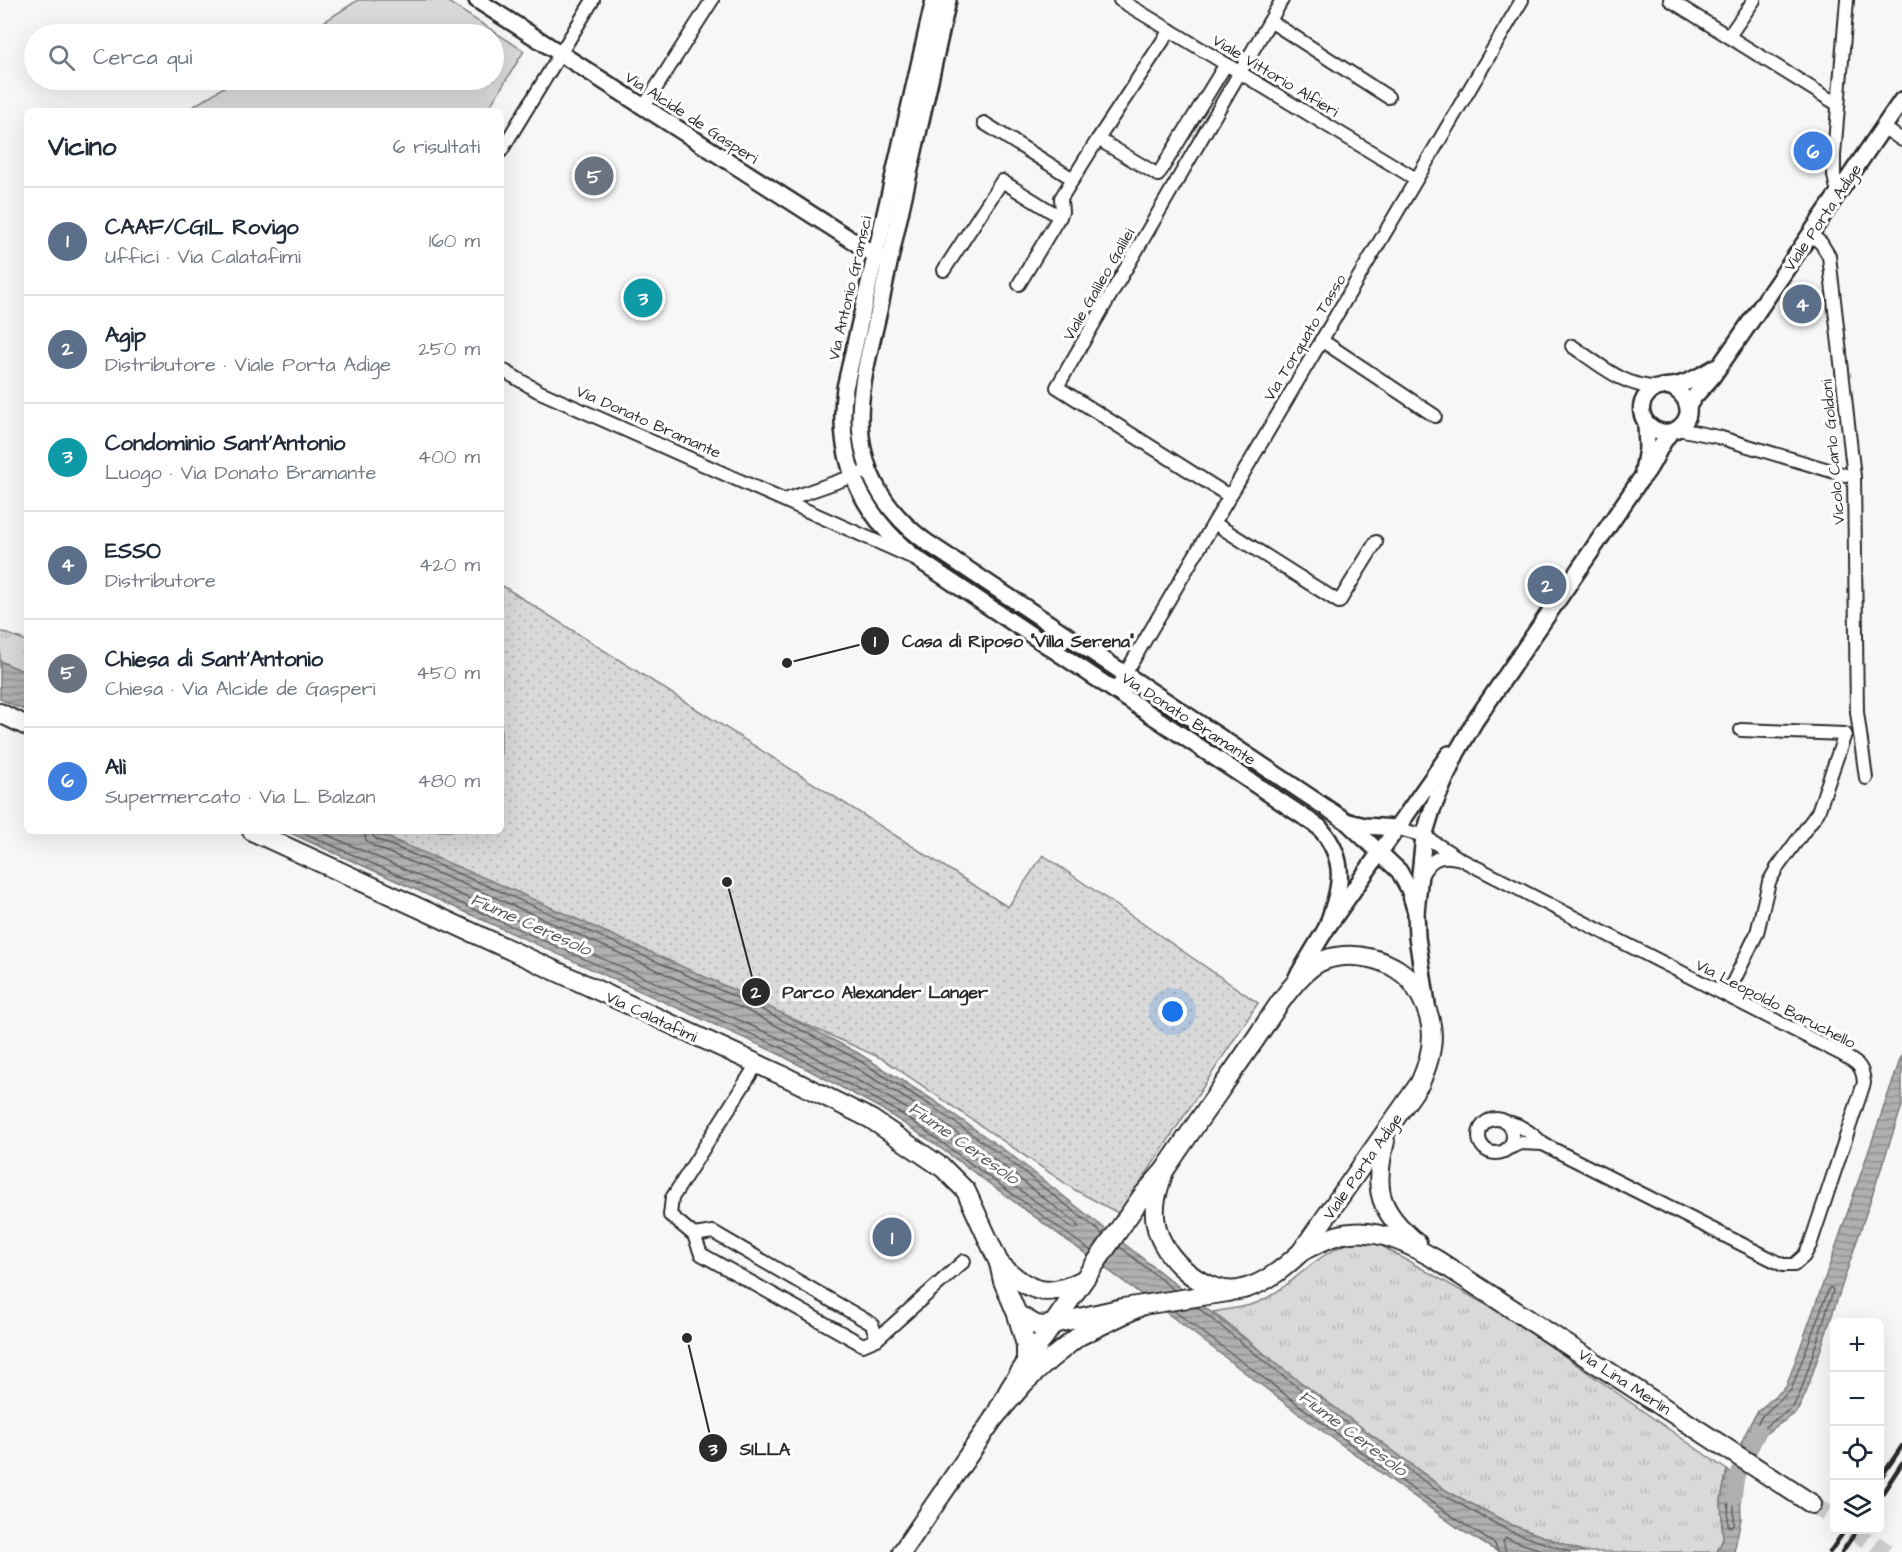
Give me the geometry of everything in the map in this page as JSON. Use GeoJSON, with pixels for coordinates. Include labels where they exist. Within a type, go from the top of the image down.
{"type":"FeatureCollection","features":[{"type":"Feature","properties":{"kind":"main road"},"geometry":{"type":"LineString","coordinates":[[0,713],[24,725]]}},
{"type":"Feature","properties":{"kind":"main road","name":"Via Calatafimi"},"geometry":{"type":"LineString","coordinates":[[259,834],[871,1119],[943,1168],[966,1191],[999,1263],[1026,1345],[1026,1364]]}},
{"type":"Feature","properties":{"kind":"main road","name":"Viale Porta Adige"},"geometry":{"type":"LineString","coordinates":[[903,1552],[1084,1279],[1143,1195],[1164,1171],[1290,990],[1317,964],[1329,959],[1354,957],[1378,961],[1395,969],[1414,985],[1428,1007],[1432,1022],[1428,1065],[1420,1083],[1301,1252],[1287,1266],[1265,1280],[1237,1290],[1123,1308],[1055,1323]]}},
{"type":"Feature","properties":{"kind":"main road","name":"Via Lina Merlin"},"geometry":{"type":"LineString","coordinates":[[1387,1131],[1378,1176],[1382,1199],[1395,1224],[1437,1260]]}},
{"type":"Feature","properties":{"kind":"main road","name":"Viale Porta Adige"},"geometry":{"type":"LineString","coordinates":[[1164,1171],[1156,1192],[1154,1209],[1162,1245],[1180,1266],[1202,1281],[1224,1290],[1237,1290]]}},
{"type":"Feature","properties":{"kind":"main road","name":"Via Lina Merlin"},"geometry":{"type":"LineString","coordinates":[[1301,1252],[1350,1233],[1370,1233],[1395,1239],[1437,1260],[1812,1504]]}},
{"type":"Feature","properties":{"kind":"main road","name":"Via Calatafimi"},"geometry":{"type":"LineString","coordinates":[[999,1263],[1025,1285],[1037,1290],[1064,1289],[1084,1279]]}},
{"type":"Feature","properties":{"kind":"main road","name":"Viale Porta Adige"},"geometry":{"type":"LineString","coordinates":[[994,1418],[1038,1369],[1068,1344],[1086,1332],[1141,1306]]}},
{"type":"Feature","properties":{"kind":"main road"},"geometry":{"type":"LineString","coordinates":[[1017,1314],[1040,1326],[1055,1323]]}},
{"type":"Feature","properties":{"kind":"street","name":"Via Alcide de Gasperi"},"geometry":{"type":"LineString","coordinates":[[477,0],[889,263]]}},
{"type":"Feature","properties":{"kind":"street"},"geometry":{"type":"LineString","coordinates":[[504,146],[593,0]]}},
{"type":"Feature","properties":{"kind":"street"},"geometry":{"type":"LineString","coordinates":[[643,108],[712,0]]}},
{"type":"Feature","properties":{"kind":"street","name":"Via Antonio Gramsci"},"geometry":{"type":"LineString","coordinates":[[921,562],[900,545],[876,520],[861,496],[852,476],[842,429],[843,405],[875,255],[934,0]]}},
{"type":"Feature","properties":{"kind":"street","name":"Via Antonio Gramsci"},"geometry":{"type":"LineString","coordinates":[[925,541],[892,510],[878,490],[869,471],[861,438],[861,398],[948,0]]}},
{"type":"Feature","properties":{"kind":"street","name":"Viale Vittorio Alfieri"},"geometry":{"type":"LineString","coordinates":[[1119,0],[1416,179]]}},
{"type":"Feature","properties":{"kind":"street","name":"Viale Galileo Galilei"},"geometry":{"type":"LineString","coordinates":[[1229,496],[1057,387],[1282,0]]}},
{"type":"Feature","properties":{"kind":"street","name":"Via Torquato Tasso"},"geometry":{"type":"LineString","coordinates":[[1115,691],[1521,0]]}},
{"type":"Feature","properties":{"kind":"street"},"geometry":{"type":"LineString","coordinates":[[1670,0],[1838,104]]}},
{"type":"Feature","properties":{"kind":"street"},"geometry":{"type":"LineString","coordinates":[[1729,36],[1754,0]]}},
{"type":"Feature","properties":{"kind":"street"},"geometry":{"type":"LineString","coordinates":[[1838,193],[1834,176],[1847,0]]}},
{"type":"Feature","properties":{"kind":"street"},"geometry":{"type":"LineString","coordinates":[[1270,21],[1388,97]]}},
{"type":"Feature","properties":{"kind":"street"},"geometry":{"type":"LineString","coordinates":[[1019,284],[1060,217],[1061,198],[1170,30]]}},
{"type":"Feature","properties":{"kind":"street"},"geometry":{"type":"LineString","coordinates":[[1098,139],[1158,175],[1226,64]]}},
{"type":"Feature","properties":{"kind":"street","name":"Viale Porta Adige"},"geometry":{"type":"LineString","coordinates":[[1290,990],[1326,929],[1443,761],[1475,721],[1640,480],[1650,470],[1660,446],[1683,424],[1688,408],[1902,100]]}},
{"type":"Feature","properties":{"kind":"street"},"geometry":{"type":"LineString","coordinates":[[984,123],[1073,178]]}},
{"type":"Feature","properties":{"kind":"street"},"geometry":{"type":"LineString","coordinates":[[1883,127],[1902,140]]}},
{"type":"Feature","properties":{"kind":"street"},"geometry":{"type":"LineString","coordinates":[[944,270],[1002,181],[1060,217]]}},
{"type":"Feature","properties":{"kind":"street","name":"Vicolo Carlo Goldoni"},"geometry":{"type":"LineString","coordinates":[[1810,234],[1821,243],[1829,256],[1854,477],[1857,712],[1866,778]]}},
{"type":"Feature","properties":{"kind":"street"},"geometry":{"type":"LineString","coordinates":[[1321,340],[1436,416]]}},
{"type":"Feature","properties":{"kind":"street"},"geometry":{"type":"LineString","coordinates":[[1572,346],[1620,379],[1637,398],[1643,416],[1657,432],[1675,430],[1705,434],[1845,475]]}},
{"type":"Feature","properties":{"kind":"street","name":"Viale Porta Adige"},"geometry":{"type":"LineString","coordinates":[[1664,387],[1697,378],[1721,363]]}},
{"type":"Feature","properties":{"kind":"street","name":"Via Donato Bramante"},"geometry":{"type":"LineString","coordinates":[[504,371],[538,391],[921,562],[1309,819],[1324,833],[1334,848],[1341,872],[1337,895],[1326,929]]}},
{"type":"Feature","properties":{"kind":"street"},"geometry":{"type":"LineString","coordinates":[[1620,379],[1646,387],[1664,387],[1679,391],[1693,422],[1705,434]]}},
{"type":"Feature","properties":{"kind":"street"},"geometry":{"type":"LineString","coordinates":[[1643,416],[1646,395],[1664,387]]}},
{"type":"Feature","properties":{"kind":"street","name":"Viale Porta Adige"},"geometry":{"type":"LineString","coordinates":[[1640,480],[1647,449],[1643,416]]}},
{"type":"Feature","properties":{"kind":"street"},"geometry":{"type":"LineString","coordinates":[[785,500],[869,471]]}},
{"type":"Feature","properties":{"kind":"street"},"geometry":{"type":"LineString","coordinates":[[1214,523],[1339,602],[1376,542]]}},
{"type":"Feature","properties":{"kind":"street","name":"Via Donato Bramante"},"geometry":{"type":"LineString","coordinates":[[925,541],[1346,821]]}},
{"type":"Feature","properties":{"kind":"street","name":"Viale Porta Adige"},"geometry":{"type":"LineString","coordinates":[[1428,1007],[1417,938],[1416,912],[1424,836],[1446,775],[1475,721]]}},
{"type":"Feature","properties":{"kind":"street"},"geometry":{"type":"LineString","coordinates":[[1726,995],[1757,933],[1769,882],[1818,812],[1845,734],[1742,730]]}},
{"type":"Feature","properties":{"kind":"street"},"geometry":{"type":"LineString","coordinates":[[1346,821],[1365,826],[1396,828]]}},
{"type":"Feature","properties":{"kind":"street"},"geometry":{"type":"LineString","coordinates":[[1346,821],[1405,879],[1416,912]]}},
{"type":"Feature","properties":{"kind":"street","name":"Via Leopoldo Baruchello"},"geometry":{"type":"LineString","coordinates":[[1396,828],[1424,836],[1460,859],[1849,1058],[1863,1071],[1864,1083],[1810,1245],[1804,1256],[1794,1265],[1783,1265],[1543,1144],[1533,1134],[1511,1122],[1506,1122]]}},
{"type":"Feature","properties":{"kind":"street"},"geometry":{"type":"LineString","coordinates":[[1420,877],[1428,863],[1436,858],[1448,856],[1460,859]]}},
{"type":"Feature","properties":{"kind":"street"},"geometry":{"type":"LineString","coordinates":[[757,1064],[672,1198],[670,1215],[694,1235],[701,1254],[864,1345],[877,1339],[964,1261]]}},
{"type":"Feature","properties":{"kind":"street"},"geometry":{"type":"LineString","coordinates":[[1509,1148],[1513,1131],[1506,1122],[1496,1118],[1485,1122],[1479,1131],[1479,1137],[1483,1147],[1487,1150],[1498,1153],[1521,1143],[1543,1144]]}},
{"type":"Feature","properties":{"kind":"street"},"geometry":{"type":"LineString","coordinates":[[694,1235],[713,1232],[872,1324],[877,1339]]}},
{"type":"Feature","properties":{"kind":"green space"},"geometry":{"type":"Polygon","coordinates":[[[358,0],[445,0],[482,24],[321,24],[358,0]]]}},
{"type":"Feature","properties":{"kind":"green space"},"geometry":{"type":"Polygon","coordinates":[[[504,38],[524,51],[504,83],[504,38]]]}},
{"type":"Feature","properties":{"kind":"green space"},"geometry":{"type":"Polygon","coordinates":[[[219,90],[500,90],[489,108],[191,108],[219,90]]]}},
{"type":"Feature","properties":{"kind":"green space"},"geometry":{"type":"Polygon","coordinates":[[[504,587],[1008,907],[1043,855],[1258,1003],[1120,1214],[1075,1190],[883,1059],[380,834],[504,834],[504,587]]]}},
{"type":"Feature","properties":{"kind":"green space"},"geometry":{"type":"Polygon","coordinates":[[[0,631],[24,640],[24,672],[0,661],[0,631]]]}},
{"type":"Feature","properties":{"kind":"green space"},"geometry":{"type":"Polygon","coordinates":[[[1363,1241],[1380,1245],[1513,1320],[1727,1470],[1721,1500],[1723,1539],[1717,1552],[1585,1552],[1512,1525],[1447,1491],[1287,1372],[1213,1312],[1259,1302],[1285,1286],[1321,1257],[1348,1244],[1363,1241]]]}},
{"type":"Feature","properties":{"kind":"water"},"geometry":{"type":"Polygon","coordinates":[[[0,661],[24,672],[24,710],[0,699],[0,661]]]}},
{"type":"Feature","properties":{"kind":"water","name":"Fiume Ceresolo"},"geometry":{"type":"Polygon","coordinates":[[[293,834],[379,834],[499,884],[754,999],[858,1053],[933,1100],[1010,1154],[1287,1372],[1447,1491],[1512,1525],[1585,1552],[1498,1552],[1461,1530],[1303,1417],[1175,1319],[928,1139],[880,1108],[777,1053],[293,834]]]}},
{"type":"Feature","properties":{"kind":"water"},"geometry":{"type":"Polygon","coordinates":[[[1902,1054],[1902,1106],[1806,1393],[1797,1412],[1765,1434],[1756,1452],[1741,1443],[1758,1411],[1786,1387],[1902,1054]]]}},
{"type":"Feature","properties":{"kind":"water"},"geometry":{"type":"Polygon","coordinates":[[[1727,1470],[1740,1480],[1741,1519],[1734,1552],[1717,1552],[1723,1539],[1721,1500],[1727,1470]]]}},
{"type":"Feature","properties":{"kind":"waterway"},"geometry":{"type":"LineString","coordinates":[[1734,1498],[1737,1476],[1758,1431]]}},
{"type":"Feature","properties":{"kind":"tunnel"},"geometry":{"type":"LineString","coordinates":[[1812,1504],[1830,1515]]}},
{"type":"Feature","properties":{"kind":"tunnel"},"geometry":{"type":"LineString","coordinates":[[1858,1534],[1887,1552]]}},
{"type":"Feature","properties":{"kind":"railway"},"geometry":{"type":"LineString","coordinates":[[1884,1473],[1902,1446]]}},
{"type":"Feature","properties":{"kind":"railway"},"geometry":{"type":"LineString","coordinates":[[1884,1491],[1902,1463]]}},
{"type":"Feature","properties":{"kind":"railway"},"geometry":{"type":"LineString","coordinates":[[1830,1552],[1842,1534]]}},
{"type":"Feature","properties":{"kind":"railway"},"geometry":{"type":"LineString","coordinates":[[1842,1552],[1854,1534]]}},
{"type":"Feature","properties":{"kind":"place","name":"Alì"},"geometry":{"type":"Point","coordinates":[1813,151]}},
{"type":"Feature","properties":{"kind":"place","name":"Chiesa di Sant'Antonio"},"geometry":{"type":"Point","coordinates":[594,176]}},
{"type":"Feature","properties":{"kind":"place","name":"Condominio Sant'Antonio"},"geometry":{"type":"Point","coordinates":[643,298]}},
{"type":"Feature","properties":{"kind":"place","name":"ESSO"},"geometry":{"type":"Point","coordinates":[1802,304]}},
{"type":"Feature","properties":{"kind":"place","name":"Agip"},"geometry":{"type":"Point","coordinates":[1547,585]}},
{"type":"Feature","properties":{"kind":"place","name":"Casa di Riposo \"Villa Serena\""},"geometry":{"type":"Point","coordinates":[787,663]}},
{"type":"Feature","properties":{"kind":"place","name":"Parco Alexander Langer"},"geometry":{"type":"Point","coordinates":[727,882]}},
{"type":"Feature","properties":{"kind":"place","name":"CAAF/CGIL Rovigo"},"geometry":{"type":"Point","coordinates":[892,1237]}},
{"type":"Feature","properties":{"kind":"place","name":"SILLA"},"geometry":{"type":"Point","coordinates":[687,1338]}}]}
